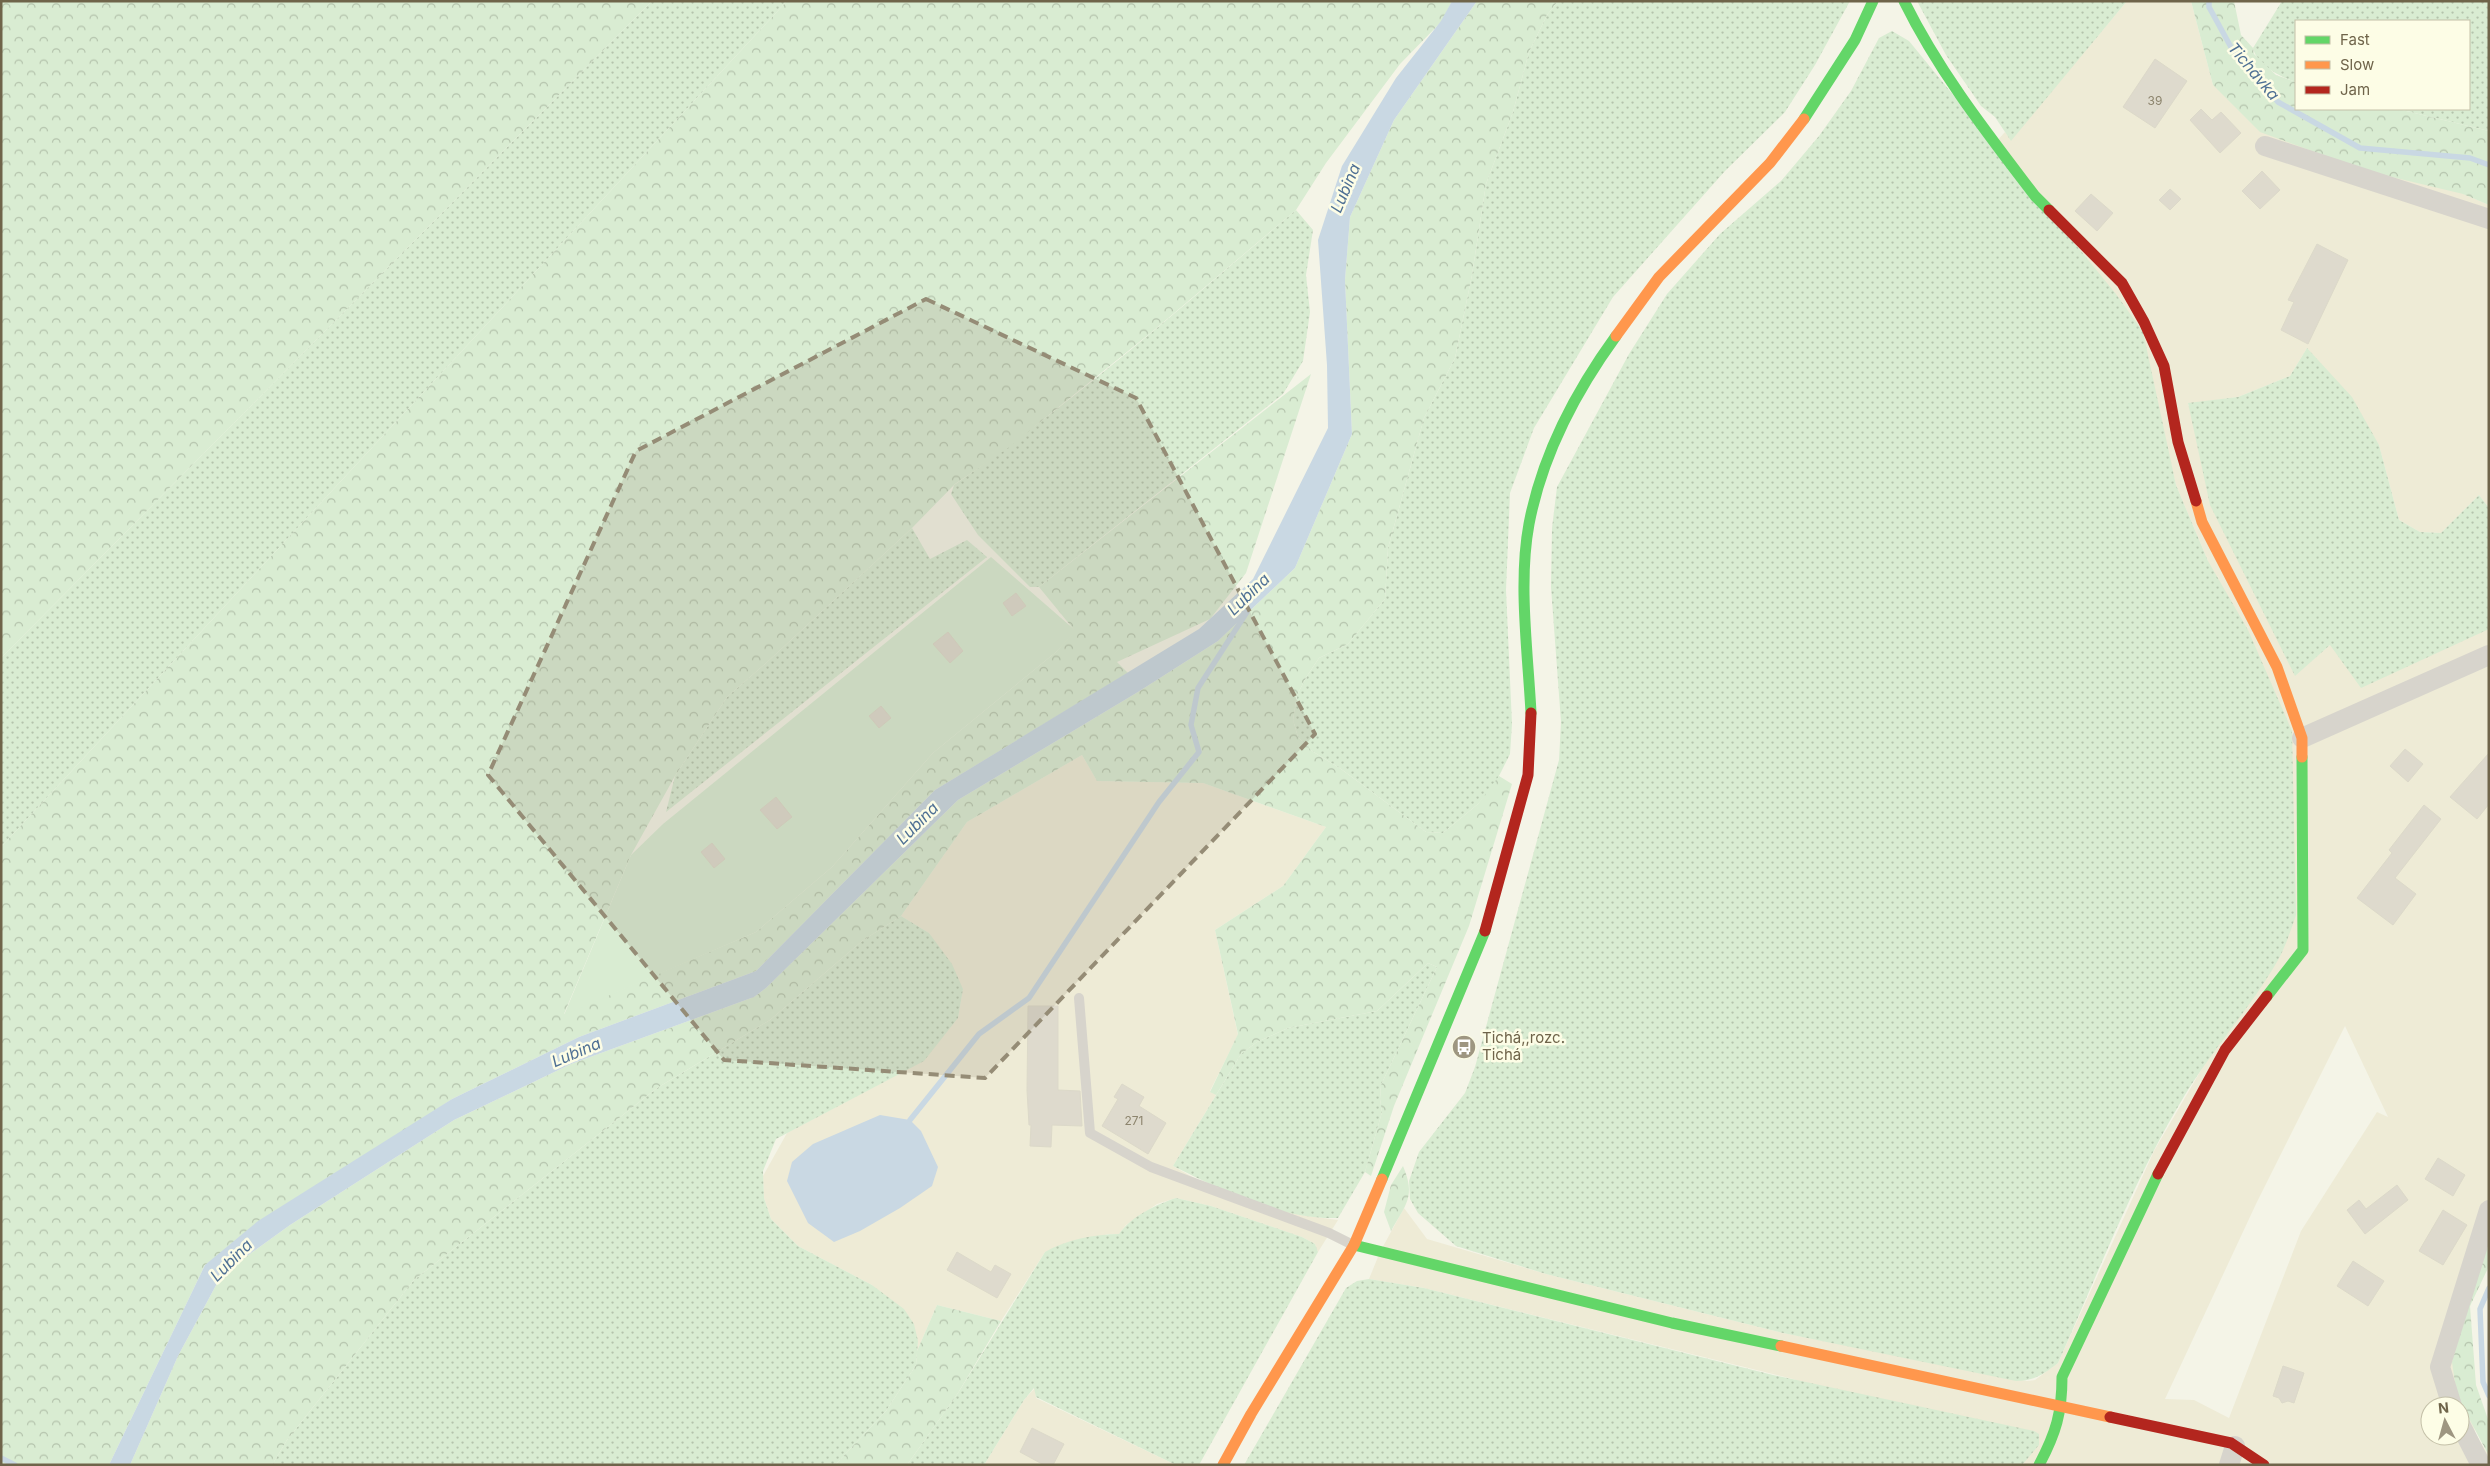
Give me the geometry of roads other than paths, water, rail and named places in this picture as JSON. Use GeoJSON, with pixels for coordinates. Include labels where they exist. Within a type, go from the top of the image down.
{"type":"FeatureCollection","features":[{"type":"Feature","properties":{"kind":"street"},"geometry":{"type":"LineString","coordinates":[[1223,1465],[1251,1414],[1354,1245],[1430,1068],[1487,926],[1528,775],[1532,723],[1526,564],[1530,524],[1539,482],[1553,444],[1600,359],[1659,277],[1770,163],[1804,120],[1855,40],[1873,1]]}},
{"type":"Feature","properties":{"kind":"street"},"geometry":{"type":"LineString","coordinates":[[1904,1],[1921,36],[1954,89],[2035,196],[2122,283],[2144,322],[2164,366],[2178,442],[2202,522],[2277,667],[2302,738],[2303,950],[2225,1050],[2167,1156],[2062,1377],[2062,1407],[2048,1448],[2039,1465]]}},
{"type":"Feature","properties":{"kind":"street"},"geometry":{"type":"LineString","coordinates":[[2265,146],[2489,219]]}},
{"type":"Feature","properties":{"kind":"street"},"geometry":{"type":"LineString","coordinates":[[2302,738],[2489,655]]}},
{"type":"Feature","properties":{"kind":"street"},"geometry":{"type":"LineString","coordinates":[[2449,1396],[2440,1367],[2489,1210]]}},
{"type":"Feature","properties":{"kind":"street"},"geometry":{"type":"LineString","coordinates":[[1354,1245],[1672,1323],[2230,1443],[2232,1455],[2264,1465]]}},
{"type":"Feature","properties":{"kind":"street"},"geometry":{"type":"LineString","coordinates":[[2470,1444],[2481,1465]]}},
{"type":"Feature","properties":{"kind":"lane"},"geometry":{"type":"LineString","coordinates":[[1079,998],[1090,1133],[1151,1167],[1354,1245]]}},
{"type":"Feature","properties":{"kind":"water","name":"Lubina"},"geometry":{"type":"Polygon","coordinates":[[[1452,1],[1477,1],[1394,120],[1350,217],[1345,280],[1352,434],[1295,568],[1218,641],[1138,692],[958,800],[766,988],[754,997],[571,1064],[454,1120],[290,1225],[243,1259],[221,1276],[178,1356],[130,1465],[109,1465],[205,1265],[258,1221],[452,1099],[579,1037],[756,971],[935,790],[1199,629],[1253,579],[1328,428],[1327,365],[1318,240],[1342,166],[1396,78],[1441,21],[1452,1]]]}},
{"type":"Feature","properties":{"kind":"water"},"geometry":{"type":"Polygon","coordinates":[[[880,1115],[910,1120],[921,1131],[938,1167],[932,1186],[900,1208],[860,1231],[834,1242],[808,1223],[787,1181],[792,1162],[813,1144],[880,1115]]]}},
{"type":"Feature","properties":{"kind":"waterway","name":"Tichávka"},"geometry":{"type":"LineString","coordinates":[[2209,1],[2209,7],[2232,49],[2278,102],[2360,148],[2470,158],[2489,165]]}},
{"type":"Feature","properties":{"kind":"waterway","name":"Lubina"},"geometry":{"type":"LineString","coordinates":[[910,1120],[979,1034],[1029,998],[1159,802],[1199,752],[1191,725],[1198,688],[1247,612]]}},
{"type":"Feature","properties":{"kind":"waterway","name":"Tichávka"},"geometry":{"type":"LineString","coordinates":[[2489,1288],[2480,1309],[2483,1382],[2489,1396]]}},
{"type":"Feature","properties":{"kind":"waterway"},"geometry":{"type":"LineString","coordinates":[[1,1458],[15,1465]]}},
{"type":"Feature","properties":{"kind":"place","name":"Tichá,,rozc. Tichá"},"geometry":{"type":"Point","coordinates":[1464,1047]}}]}
